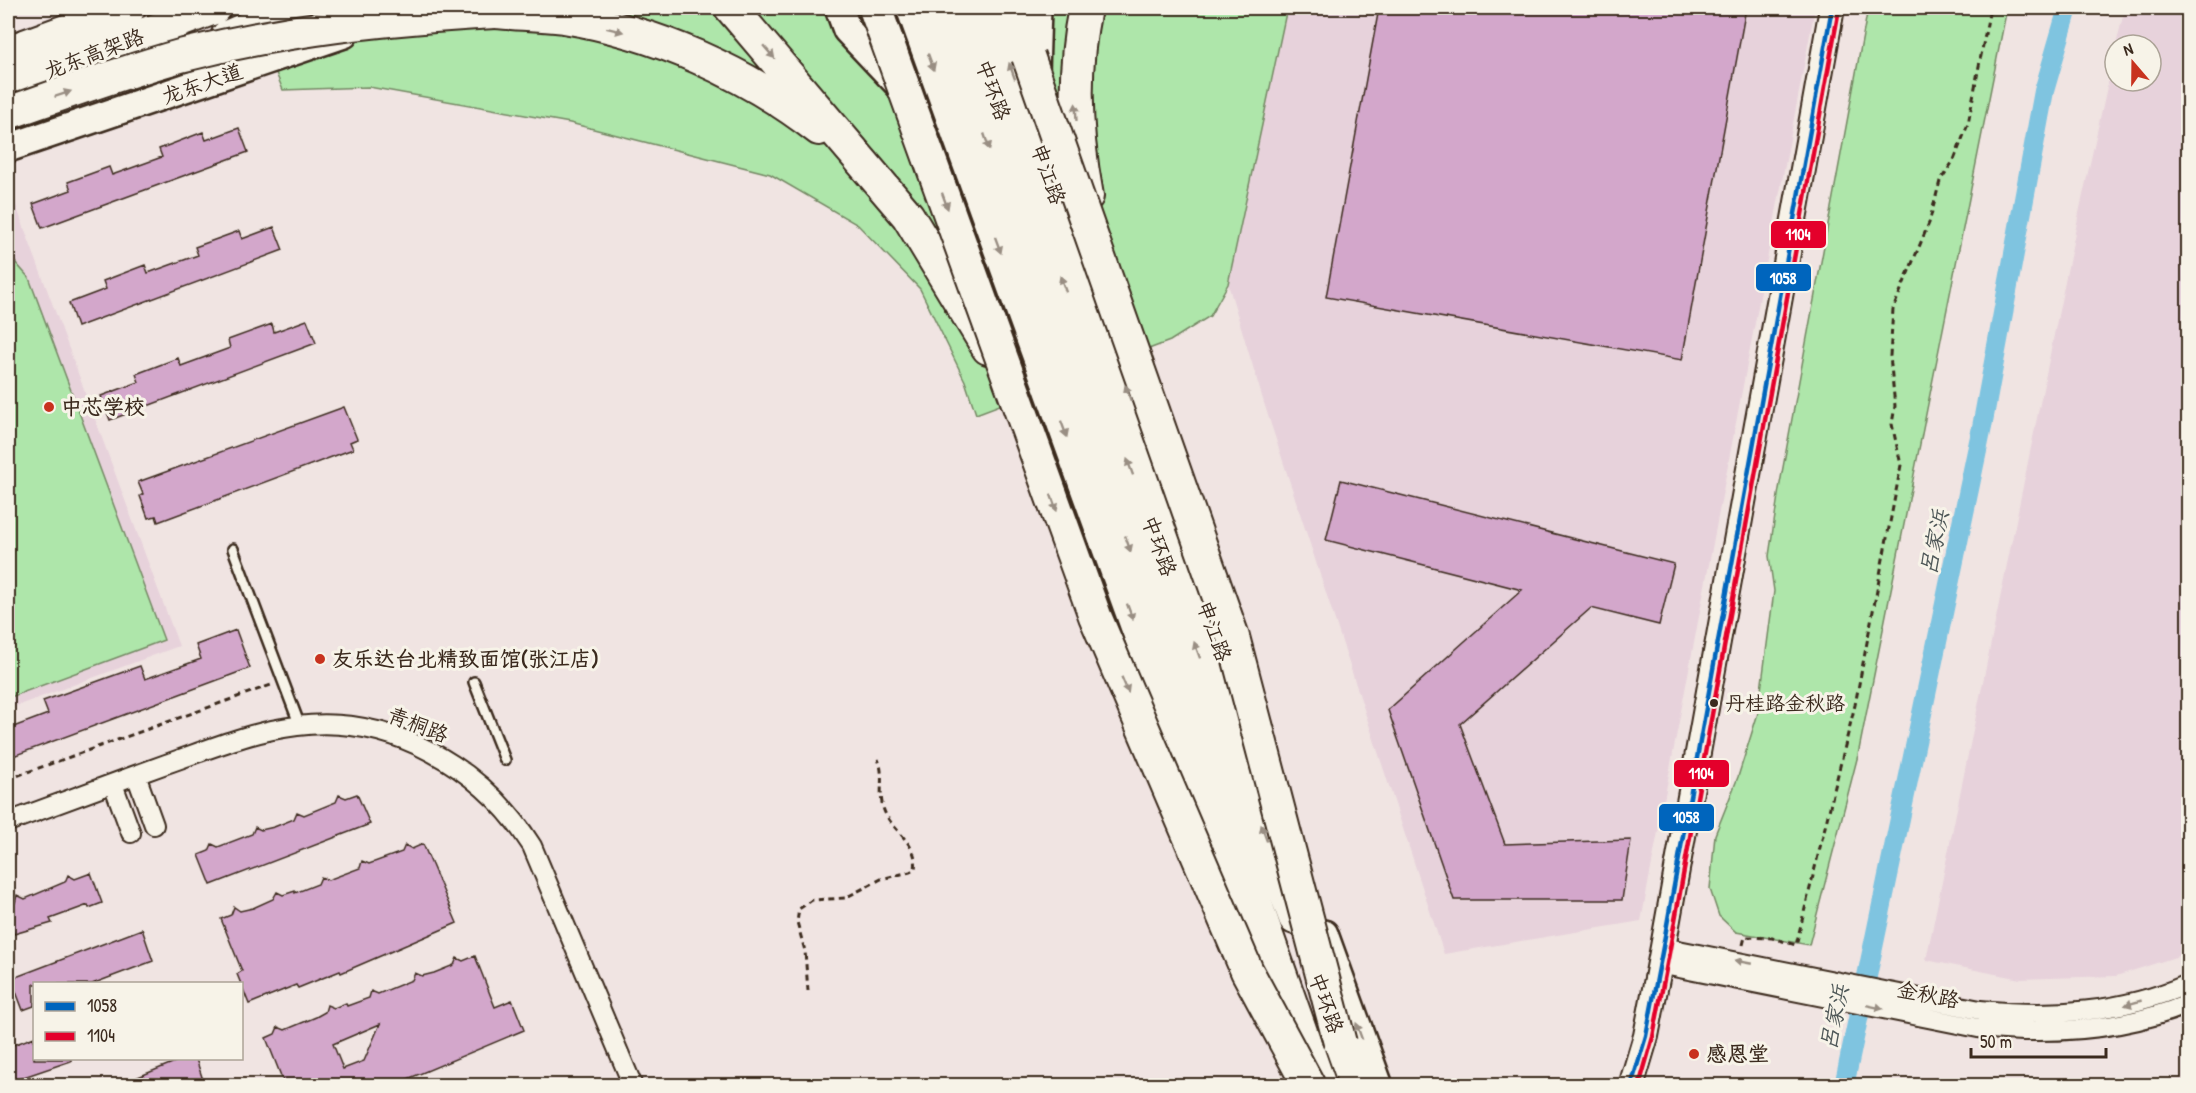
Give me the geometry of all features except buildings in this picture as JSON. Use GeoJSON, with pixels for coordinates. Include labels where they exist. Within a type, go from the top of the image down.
{"type":"FeatureCollection","features":[{"type":"Feature","properties":{"kind":"highway"},"geometry":{"type":"LineString","coordinates":[[8,42],[83,8]]}},
{"type":"Feature","properties":{"kind":"highway","name":"龙东高架路"},"geometry":{"type":"LineString","coordinates":[[8,51],[129,8]]}},
{"type":"Feature","properties":{"kind":"highway","name":"龙东高架路"},"geometry":{"type":"LineString","coordinates":[[8,86],[214,8]]}},
{"type":"Feature","properties":{"kind":"highway"},"geometry":{"type":"LineString","coordinates":[[8,113],[179,57],[294,8]]}},
{"type":"Feature","properties":{"kind":"highway"},"geometry":{"type":"LineString","coordinates":[[731,8],[873,172],[908,216],[940,264],[1016,399]]}},
{"type":"Feature","properties":{"kind":"highway"},"geometry":{"type":"LineString","coordinates":[[875,8],[1095,616],[1247,972],[1309,1086]]}},
{"type":"Feature","properties":{"kind":"highway","name":"中环路"},"geometry":{"type":"LineString","coordinates":[[940,8],[1320,1086]]}},
{"type":"Feature","properties":{"kind":"highway","name":"中环路"},"geometry":{"type":"LineString","coordinates":[[963,8],[1356,1086]]}},
{"type":"Feature","properties":{"kind":"highway"},"geometry":{"type":"LineString","coordinates":[[1011,8],[1233,637],[1340,1043]]}},
{"type":"Feature","properties":{"kind":"highway"},"geometry":{"type":"LineString","coordinates":[[1085,8],[1075,93],[1076,128],[1099,252]]}},
{"type":"Feature","properties":{"kind":"highway"},"geometry":{"type":"LineString","coordinates":[[179,57],[300,31],[396,17],[495,12],[564,17],[676,48],[748,80],[796,111],[873,172]]}},
{"type":"Feature","properties":{"kind":"main road","name":"龙东大道"},"geometry":{"type":"LineString","coordinates":[[8,148],[109,116],[371,24],[390,8]]}},
{"type":"Feature","properties":{"kind":"main road"},"geometry":{"type":"LineString","coordinates":[[839,8],[847,30],[929,115],[959,154],[984,208]]}},
{"type":"Feature","properties":{"kind":"main road"},"geometry":{"type":"LineString","coordinates":[[910,8],[1300,1086]]}},
{"type":"Feature","properties":{"kind":"main road","name":"申江路"},"geometry":{"type":"LineString","coordinates":[[989,8],[1379,1086]]}},
{"type":"Feature","properties":{"kind":"main road"},"geometry":{"type":"LineString","coordinates":[[1032,129],[1037,8]]}},
{"type":"Feature","properties":{"kind":"street"},"geometry":{"type":"LineString","coordinates":[[1641,1086],[1656,1037],[1666,957],[1832,8]]}},
{"type":"Feature","properties":{"kind":"street"},"geometry":{"type":"LineString","coordinates":[[1631,1086],[1666,957],[1842,8]]}},
{"type":"Feature","properties":{"kind":"street","name":"青桐路"},"geometry":{"type":"LineString","coordinates":[[8,822],[248,736],[300,726],[359,728],[417,745],[452,763],[497,800],[517,823],[546,876],[633,1086]]}},
{"type":"Feature","properties":{"kind":"street"},"geometry":{"type":"LineString","coordinates":[[136,775],[154,825]]}},
{"type":"Feature","properties":{"kind":"street"},"geometry":{"type":"LineString","coordinates":[[113,784],[131,833]]}},
{"type":"Feature","properties":{"kind":"street","name":"金秋路"},"geometry":{"type":"LineString","coordinates":[[1666,957],[1739,961],[1798,982]]}},
{"type":"Feature","properties":{"kind":"street","name":"金秋路"},"geometry":{"type":"LineString","coordinates":[[1666,957],[1933,1010],[1978,1028],[2025,1032],[2078,1030],[2130,1022],[2188,1004]]}},
{"type":"Feature","properties":{"kind":"street","name":"金秋路"},"geometry":{"type":"LineString","coordinates":[[1933,1010],[1980,1010],[2026,1015],[2076,1013],[2127,1005],[2188,984]]}},
{"type":"Feature","properties":{"kind":"lane"},"geometry":{"type":"LineString","coordinates":[[233,549],[300,726]]}},
{"type":"Feature","properties":{"kind":"lane"},"geometry":{"type":"LineString","coordinates":[[474,682],[505,760]]}},
{"type":"Feature","properties":{"kind":"path"},"geometry":{"type":"LineString","coordinates":[[1739,961],[1744,937],[1772,938],[1797,945],[1855,705],[1901,465],[1892,424],[1895,406],[1890,356],[1893,309],[1929,223],[1940,181],[1954,160],[1968,124],[1990,8]]}},
{"type":"Feature","properties":{"kind":"path"},"geometry":{"type":"LineString","coordinates":[[8,779],[283,681]]}},
{"type":"Feature","properties":{"kind":"path"},"geometry":{"type":"LineString","coordinates":[[808,991],[805,951],[797,922],[799,909],[812,900],[845,898],[881,879],[915,869],[914,854],[886,814],[880,800],[883,770],[878,759]]}},
{"type":"Feature","properties":{"kind":"shaded area"},"geometry":{"type":"Polygon","coordinates":[[[1287,8],[1815,8],[1641,921],[1444,954],[1264,403],[1228,284],[1287,8]]]}},
{"type":"Feature","properties":{"kind":"shaded area"},"geometry":{"type":"Polygon","coordinates":[[[2125,8],[2188,8],[2188,953],[2116,976],[2020,979],[1926,960],[2106,93],[2163,93],[2163,33],[2119,33],[2125,8]]]}},
{"type":"Feature","properties":{"kind":"shaded area","name":"中芯学校"},"geometry":{"type":"Polygon","coordinates":[[[8,184],[179,646],[8,709],[8,184]]]}},
{"type":"Feature","properties":{"kind":"green space"},"geometry":{"type":"Polygon","coordinates":[[[249,8],[1287,8],[1228,284],[1210,316],[1170,341],[976,414],[965,381],[920,289],[858,225],[770,174],[570,123],[369,87],[283,90],[249,8]]]}},
{"type":"Feature","properties":{"kind":"green space"},"geometry":{"type":"Polygon","coordinates":[[[1868,8],[2007,8],[1858,755],[1809,945],[1736,932],[1719,916],[1710,889],[1715,835],[1738,777],[1758,713],[1774,591],[1769,556],[1779,489],[1868,8]]]}},
{"type":"Feature","properties":{"kind":"green space","name":"中芯学校"},"geometry":{"type":"Polygon","coordinates":[[[8,254],[29,278],[164,640],[8,698],[8,254]]]}},
{"type":"Feature","properties":{"kind":"waterway","name":"吕家浜"},"geometry":{"type":"LineString","coordinates":[[1844,1086],[1982,427],[2044,91],[2068,8]]}},
{"type":"Feature","properties":{"kind":"transit line","name":"1058"},"geometry":{"type":"LineString","coordinates":[[1631,1086],[1646,1036],[1663,947],[1832,8]]}},
{"type":"Feature","properties":{"kind":"transit line","name":"1104"},"geometry":{"type":"LineString","coordinates":[[1639,1086],[1653,1037],[1670,948],[1839,9]]}},
{"type":"Feature","properties":{"kind":"place","name":"中芯学校"},"geometry":{"type":"Point","coordinates":[49,407]}},
{"type":"Feature","properties":{"kind":"place","name":"友乐达台北精致面馆(张江店)"},"geometry":{"type":"Point","coordinates":[320,659]}},
{"type":"Feature","properties":{"kind":"place","name":"丹桂路金秋路"},"geometry":{"type":"Point","coordinates":[1714,703]}},
{"type":"Feature","properties":{"kind":"place","name":"感恩堂"},"geometry":{"type":"Point","coordinates":[1694,1054]}}]}
